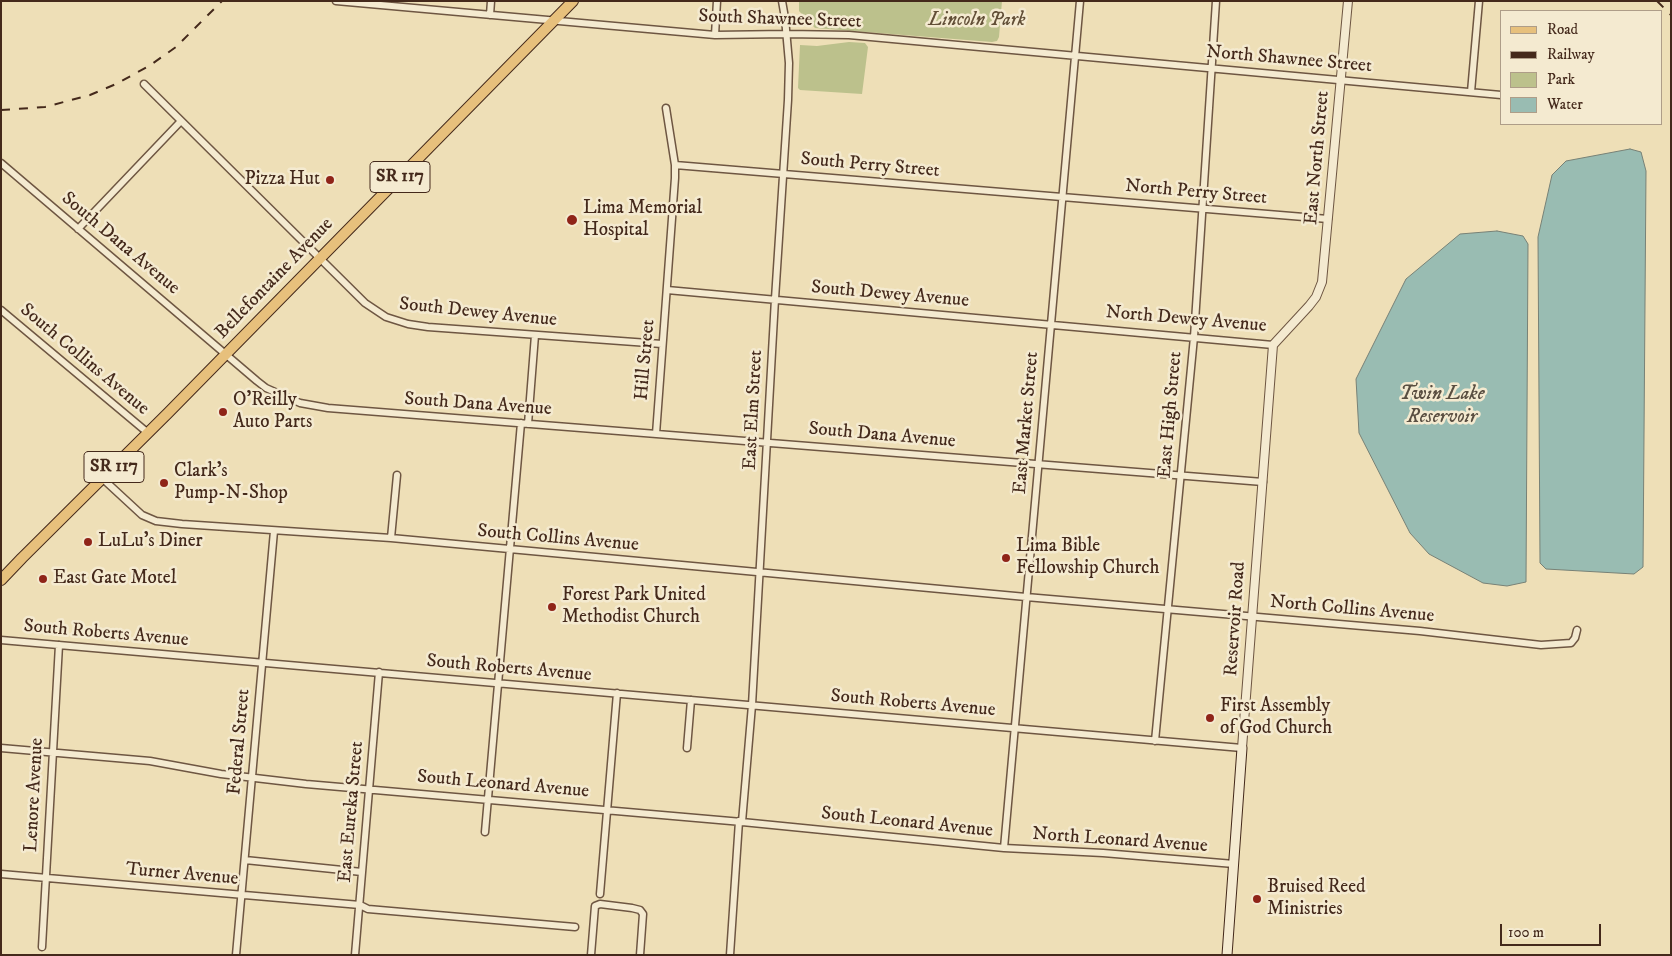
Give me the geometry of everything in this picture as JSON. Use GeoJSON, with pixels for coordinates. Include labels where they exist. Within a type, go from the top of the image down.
{"type":"FeatureCollection","features":[{"type":"Feature","properties":{"kind":"main road","name":"Bellefontaine Avenue"},"geometry":{"type":"LineString","coordinates":[[1,580],[103,479],[573,1]]}},
{"type":"Feature","properties":{"kind":"main road","name":"Reservoir Road"},"geometry":{"type":"LineString","coordinates":[[1227,955],[1242,748]]}},
{"type":"Feature","properties":{"kind":"street","name":"South Shawnee Street"},"geometry":{"type":"LineString","coordinates":[[336,1],[715,35],[849,35],[1075,56]]}},
{"type":"Feature","properties":{"kind":"street"},"geometry":{"type":"LineString","coordinates":[[490,15],[491,1]]}},
{"type":"Feature","properties":{"kind":"street"},"geometry":{"type":"LineString","coordinates":[[715,35],[717,1]]}},
{"type":"Feature","properties":{"kind":"street","name":"East Elm Street"},"geometry":{"type":"LineString","coordinates":[[730,955],[740,821],[752,705],[789,82],[787,34],[782,1]]}},
{"type":"Feature","properties":{"kind":"street","name":"East Market Street"},"geometry":{"type":"LineString","coordinates":[[1004,848],[1080,1]]}},
{"type":"Feature","properties":{"kind":"street","name":"East High Street"},"geometry":{"type":"LineString","coordinates":[[1155,741],[1194,337],[1216,1]]}},
{"type":"Feature","properties":{"kind":"street","name":"East North Street"},"geometry":{"type":"LineString","coordinates":[[1304,312],[1316,297],[1322,282],[1348,1]]}},
{"type":"Feature","properties":{"kind":"street"},"geometry":{"type":"LineString","coordinates":[[1471,92],[1479,1]]}},
{"type":"Feature","properties":{"kind":"street","name":"North Shawnee Street"},"geometry":{"type":"LineString","coordinates":[[1075,56],[1500,94]]}},
{"type":"Feature","properties":{"kind":"street","name":"South Dewey Avenue"},"geometry":{"type":"LineString","coordinates":[[144,84],[366,302],[386,317],[408,324],[428,326],[662,344]]}},
{"type":"Feature","properties":{"kind":"street"},"geometry":{"type":"LineString","coordinates":[[666,108],[675,165]]}},
{"type":"Feature","properties":{"kind":"street"},"geometry":{"type":"LineString","coordinates":[[78,228],[181,121]]}},
{"type":"Feature","properties":{"kind":"street","name":"South Dana Avenue"},"geometry":{"type":"LineString","coordinates":[[1,163],[266,388],[287,398],[314,406],[1263,482]]}},
{"type":"Feature","properties":{"kind":"street","name":"South Perry Street"},"geometry":{"type":"LineString","coordinates":[[675,165],[1062,197]]}},
{"type":"Feature","properties":{"kind":"street","name":"Hill Street"},"geometry":{"type":"LineString","coordinates":[[656,434],[675,165]]}},
{"type":"Feature","properties":{"kind":"street","name":"North Perry Street"},"geometry":{"type":"LineString","coordinates":[[1062,197],[1328,219]]}},
{"type":"Feature","properties":{"kind":"street","name":"South Dewey Avenue"},"geometry":{"type":"LineString","coordinates":[[667,290],[1051,324]]}},
{"type":"Feature","properties":{"kind":"street","name":"South Collins Avenue"},"geometry":{"type":"LineString","coordinates":[[1,310],[148,433]]}},
{"type":"Feature","properties":{"kind":"street","name":"North Dewey Avenue"},"geometry":{"type":"LineString","coordinates":[[1051,324],[1273,345],[1304,312]]}},
{"type":"Feature","properties":{"kind":"street"},"geometry":{"type":"LineString","coordinates":[[485,832],[510,549],[535,335]]}},
{"type":"Feature","properties":{"kind":"street","name":"Reservoir Road"},"geometry":{"type":"LineString","coordinates":[[1242,748],[1273,345]]}},
{"type":"Feature","properties":{"kind":"street"},"geometry":{"type":"LineString","coordinates":[[391,538],[397,475]]}},
{"type":"Feature","properties":{"kind":"street","name":"South Collins Avenue"},"geometry":{"type":"LineString","coordinates":[[103,479],[142,516],[148,519],[182,524],[391,538],[1026,597]]}},
{"type":"Feature","properties":{"kind":"street","name":"Federal Street"},"geometry":{"type":"LineString","coordinates":[[236,955],[274,531]]}},
{"type":"Feature","properties":{"kind":"street","name":"North Collins Avenue"},"geometry":{"type":"LineString","coordinates":[[1026,597],[1420,631],[1541,645],[1571,643],[1575,638],[1576,630]]}},
{"type":"Feature","properties":{"kind":"street","name":"South Roberts Avenue"},"geometry":{"type":"LineString","coordinates":[[1,640],[1242,748]]}},
{"type":"Feature","properties":{"kind":"street","name":"Lenore Avenue"},"geometry":{"type":"LineString","coordinates":[[42,947],[59,645]]}},
{"type":"Feature","properties":{"kind":"street","name":"East Eureka Street"},"geometry":{"type":"LineString","coordinates":[[355,955],[379,672]]}},
{"type":"Feature","properties":{"kind":"street"},"geometry":{"type":"LineString","coordinates":[[600,894],[616,693]]}},
{"type":"Feature","properties":{"kind":"street"},"geometry":{"type":"LineString","coordinates":[[687,748],[691,700]]}},
{"type":"Feature","properties":{"kind":"street","name":"South Leonard Avenue"},"geometry":{"type":"LineString","coordinates":[[1,748],[150,761],[220,774],[369,789],[740,821],[1004,848]]}},
{"type":"Feature","properties":{"kind":"street","name":"North Leonard Avenue"},"geometry":{"type":"LineString","coordinates":[[1004,848],[1103,853],[1234,864]]}},
{"type":"Feature","properties":{"kind":"street"},"geometry":{"type":"LineString","coordinates":[[245,860],[362,872]]}},
{"type":"Feature","properties":{"kind":"street","name":"Turner Avenue"},"geometry":{"type":"LineString","coordinates":[[1,874],[360,905],[368,909],[575,927]]}},
{"type":"Feature","properties":{"kind":"street"},"geometry":{"type":"LineString","coordinates":[[591,955],[595,906],[600,904],[632,908],[640,910],[644,914],[640,955]]}},
{"type":"Feature","properties":{"kind":"green space","name":"Lincoln Park"},"geometry":{"type":"Polygon","coordinates":[[[799,1],[1002,1],[999,37],[997,41],[992,42],[815,28],[799,11],[799,1]]]}},
{"type":"Feature","properties":{"kind":"green space"},"geometry":{"type":"Polygon","coordinates":[[[849,42],[865,43],[868,47],[862,94],[800,90],[798,88],[800,45],[817,46],[849,42]]]}},
{"type":"Feature","properties":{"kind":"water"},"geometry":{"type":"Polygon","coordinates":[[[1630,149],[1641,152],[1646,171],[1643,567],[1634,574],[1546,569],[1540,563],[1538,237],[1552,175],[1566,161],[1630,149]]]}},
{"type":"Feature","properties":{"kind":"water","name":"Twin Lake Reservoir"},"geometry":{"type":"Polygon","coordinates":[[[1497,231],[1523,236],[1528,244],[1526,582],[1507,586],[1483,583],[1429,554],[1410,533],[1359,433],[1356,379],[1406,279],[1460,234],[1497,231]]]}},
{"type":"Feature","properties":{"kind":"railway"},"geometry":{"type":"LineString","coordinates":[[1,110],[45,107],[90,95],[116,84],[149,66],[176,47],[222,1]]}},
{"type":"Feature","properties":{"kind":"railway"},"geometry":{"type":"LineString","coordinates":[[1657,1],[1671,15]]}},
{"type":"Feature","properties":{"kind":"place","name":"Pizza Hut"},"geometry":{"type":"Point","coordinates":[330,180]}},
{"type":"Feature","properties":{"kind":"place","name":"Lima Memorial Hospital"},"geometry":{"type":"Point","coordinates":[572,220]}},
{"type":"Feature","properties":{"kind":"place","name":"O'Reilly Auto Parts"},"geometry":{"type":"Point","coordinates":[223,412]}},
{"type":"Feature","properties":{"kind":"place","name":"Clark's Pump-N-Shop"},"geometry":{"type":"Point","coordinates":[164,483]}},
{"type":"Feature","properties":{"kind":"place","name":"LuLu's Diner"},"geometry":{"type":"Point","coordinates":[88,542]}},
{"type":"Feature","properties":{"kind":"place","name":"Lima Bible Fellowship Church"},"geometry":{"type":"Point","coordinates":[1006,558]}},
{"type":"Feature","properties":{"kind":"place","name":"East Gate Motel"},"geometry":{"type":"Point","coordinates":[43,579]}},
{"type":"Feature","properties":{"kind":"place","name":"Forest Park United Methodist Church"},"geometry":{"type":"Point","coordinates":[552,607]}},
{"type":"Feature","properties":{"kind":"place","name":"First Assembly of God Church"},"geometry":{"type":"Point","coordinates":[1210,718]}},
{"type":"Feature","properties":{"kind":"place","name":"Bruised Reed Ministries"},"geometry":{"type":"Point","coordinates":[1257,899]}}]}
